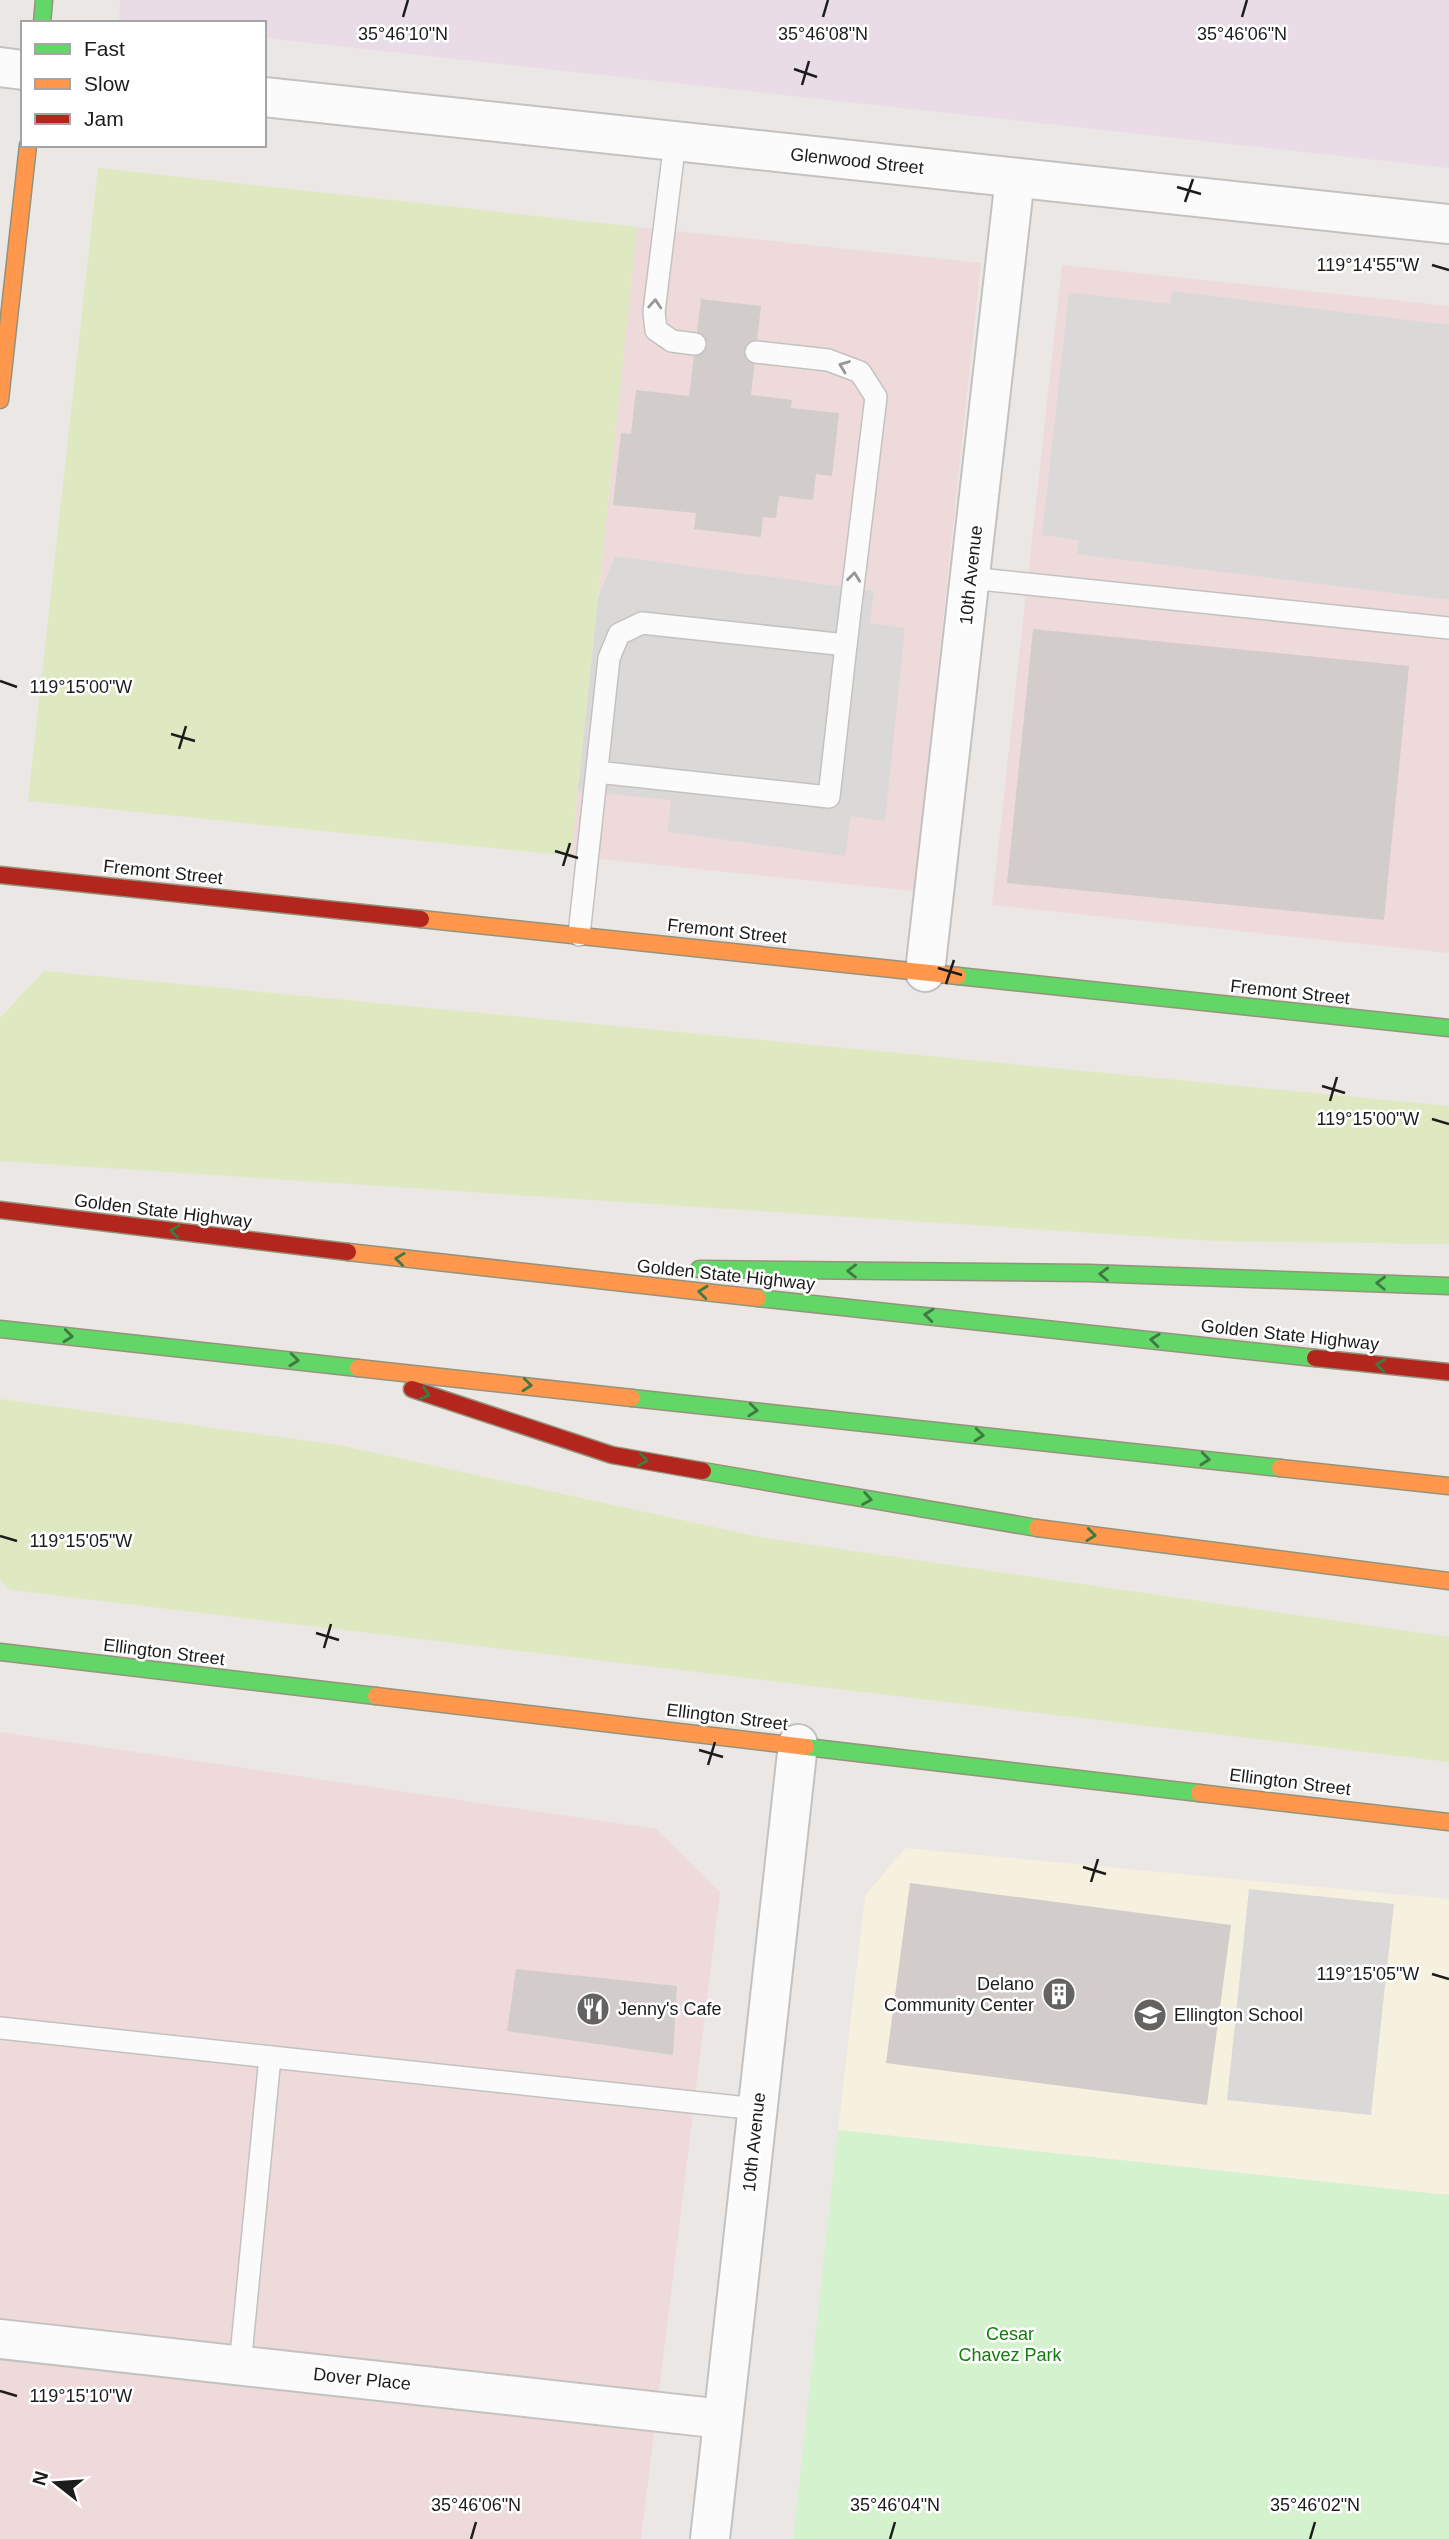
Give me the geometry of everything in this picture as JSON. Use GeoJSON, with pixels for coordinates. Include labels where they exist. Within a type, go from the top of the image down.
{"type":"FeatureCollection","features":[{"type":"Feature","properties":{"kind":"main road"},"geometry":{"type":"LineString","coordinates":[[42,21],[44,0]]}},
{"type":"Feature","properties":{"kind":"main road"},"geometry":{"type":"LineString","coordinates":[[0,400],[28,147]]}},
{"type":"Feature","properties":{"kind":"main road","name":"Fremont Street"},"geometry":{"type":"LineString","coordinates":[[0,875],[1449,1028]]}},
{"type":"Feature","properties":{"kind":"main road","name":"Golden State Highway"},"geometry":{"type":"LineString","coordinates":[[0,1210],[468,1267],[1449,1373]]}},
{"type":"Feature","properties":{"kind":"main road"},"geometry":{"type":"LineString","coordinates":[[468,1267],[647,1269]]}},
{"type":"Feature","properties":{"kind":"main road"},"geometry":{"type":"LineString","coordinates":[[688,1269],[1088,1273],[1449,1286]]}},
{"type":"Feature","properties":{"kind":"main road"},"geometry":{"type":"LineString","coordinates":[[0,1329],[1449,1486]]}},
{"type":"Feature","properties":{"kind":"main road"},"geometry":{"type":"LineString","coordinates":[[337,1365],[612,1455],[1030,1527],[1449,1581]]}},
{"type":"Feature","properties":{"kind":"main road","name":"Ellington Street"},"geometry":{"type":"LineString","coordinates":[[0,1653],[1449,1822]]}},
{"type":"Feature","properties":{"kind":"street"},"geometry":{"type":"LineString","coordinates":[[0,67],[21,70]]}},
{"type":"Feature","properties":{"kind":"street","name":"Glenwood Street"},"geometry":{"type":"LineString","coordinates":[[266,97],[1449,224]]}},
{"type":"Feature","properties":{"kind":"street","name":"10th Avenue"},"geometry":{"type":"LineString","coordinates":[[925,972],[1016,178]]}},
{"type":"Feature","properties":{"kind":"street","name":"10th Avenue"},"geometry":{"type":"LineString","coordinates":[[710,2539],[798,1744]]}},
{"type":"Feature","properties":{"kind":"street","name":"Dover Place"},"geometry":{"type":"LineString","coordinates":[[0,2339],[723,2419]]}},
{"type":"Feature","properties":{"kind":"lane"},"geometry":{"type":"LineString","coordinates":[[675,141],[654,312],[656,330],[672,341],[695,344]]}},
{"type":"Feature","properties":{"kind":"lane"},"geometry":{"type":"LineString","coordinates":[[597,772],[830,797],[876,397],[860,372],[828,360],[756,352]]}},
{"type":"Feature","properties":{"kind":"lane"},"geometry":{"type":"LineString","coordinates":[[970,578],[1449,628]]}},
{"type":"Feature","properties":{"kind":"lane"},"geometry":{"type":"LineString","coordinates":[[579,935],[609,658],[620,634],[642,623],[846,645]]}},
{"type":"Feature","properties":{"kind":"lane"},"geometry":{"type":"LineString","coordinates":[[0,2028],[757,2109]]}},
{"type":"Feature","properties":{"kind":"lane"},"geometry":{"type":"LineString","coordinates":[[240,2366],[270,2057]]}},
{"type":"Feature","properties":{"kind":"shaded area"},"geometry":{"type":"Polygon","coordinates":[[[120,0],[1449,0],[1449,168],[266,38],[266,21],[119,21],[120,0]]]}},
{"type":"Feature","properties":{"kind":"shaded area"},"geometry":{"type":"Polygon","coordinates":[[[637,227],[981,263],[914,891],[571,856],[637,227]]]}},
{"type":"Feature","properties":{"kind":"shaded area"},"geometry":{"type":"Polygon","coordinates":[[[1062,265],[1449,306],[1449,953],[992,905],[1062,265]]]}},
{"type":"Feature","properties":{"kind":"shaded area"},"geometry":{"type":"Polygon","coordinates":[[[1172,291],[1449,325],[1449,600],[1077,554],[1079,540],[1042,535],[1069,292],[1170,304],[1172,291]]]}},
{"type":"Feature","properties":{"kind":"shaded area"},"geometry":{"type":"Polygon","coordinates":[[[615,556],[874,591],[870,623],[905,628],[885,821],[851,816],[845,856],[668,832],[671,800],[578,791],[598,598],[615,556]]]}},
{"type":"Feature","properties":{"kind":"shaded area"},"geometry":{"type":"Polygon","coordinates":[[[0,1732],[656,1829],[720,1892],[641,2539],[0,2539],[0,1732]]]}},
{"type":"Feature","properties":{"kind":"shaded area","name":"Ellington School"},"geometry":{"type":"Polygon","coordinates":[[[905,1848],[1449,1899],[1449,2195],[838,2130],[865,1896],[905,1848]]]}},
{"type":"Feature","properties":{"kind":"shaded area"},"geometry":{"type":"Polygon","coordinates":[[[1249,1889],[1394,1904],[1371,2115],[1227,2100],[1249,1889]]]}},
{"type":"Feature","properties":{"kind":"green space"},"geometry":{"type":"Polygon","coordinates":[[[98,168],[637,227],[571,856],[28,801],[98,168]]]}},
{"type":"Feature","properties":{"kind":"green space"},"geometry":{"type":"Polygon","coordinates":[[[44,971],[1449,1106],[1449,1244],[1214,1241],[0,1161],[0,1018],[44,971]]]}},
{"type":"Feature","properties":{"kind":"green space"},"geometry":{"type":"Polygon","coordinates":[[[0,1399],[339,1445],[764,1538],[1449,1637],[1449,1762],[10,1590],[0,1579],[0,1399]]]}},
{"type":"Feature","properties":{"kind":"green space","name":"Cesar Chavez Park"},"geometry":{"type":"Polygon","coordinates":[[[838,2130],[1449,2195],[1449,2539],[793,2539],[838,2130]]]}},
{"type":"Feature","properties":{"kind":"building"},"geometry":{"type":"Polygon","coordinates":[[[701,299],[761,306],[751,395],[792,400],[791,408],[839,413],[832,476],[816,474],[813,500],[779,496],[776,518],[763,517],[761,537],[694,529],[696,513],[613,505],[621,433],[631,434],[636,390],[689,396],[701,299]]]}},
{"type":"Feature","properties":{"kind":"building"},"geometry":{"type":"Polygon","coordinates":[[[1033,629],[1409,666],[1384,920],[1007,883],[1033,629]]]}},
{"type":"Feature","properties":{"kind":"building","name":"Delano Community Center"},"geometry":{"type":"Polygon","coordinates":[[[910,1883],[1231,1925],[1207,2105],[886,2063],[910,1883]]]}},
{"type":"Feature","properties":{"kind":"building","name":"Jenny's Cafe"},"geometry":{"type":"Polygon","coordinates":[[[516,1969],[677,1986],[673,2055],[507,2031],[516,1969]]]}},
{"type":"Feature","properties":{"kind":"traffic: fast"},"geometry":{"type":"LineString","coordinates":[[42,21],[44,0]]}},
{"type":"Feature","properties":{"kind":"traffic: fast"},"geometry":{"type":"LineString","coordinates":[[958,976],[1449,1028]]}},
{"type":"Feature","properties":{"kind":"traffic: fast"},"geometry":{"type":"LineString","coordinates":[[699,1269],[1088,1273],[1449,1286]]}},
{"type":"Feature","properties":{"kind":"traffic: fast"},"geometry":{"type":"LineString","coordinates":[[758,1298],[1315,1358]]}},
{"type":"Feature","properties":{"kind":"traffic: fast"},"geometry":{"type":"LineString","coordinates":[[0,1329],[358,1368]]}},
{"type":"Feature","properties":{"kind":"traffic: fast"},"geometry":{"type":"LineString","coordinates":[[632,1398],[1280,1468]]}},
{"type":"Feature","properties":{"kind":"traffic: fast"},"geometry":{"type":"LineString","coordinates":[[703,1471],[1037,1528]]}},
{"type":"Feature","properties":{"kind":"traffic: fast"},"geometry":{"type":"LineString","coordinates":[[0,1652],[376,1696]]}},
{"type":"Feature","properties":{"kind":"traffic: fast"},"geometry":{"type":"LineString","coordinates":[[806,1747],[1199,1793]]}},
{"type":"Feature","properties":{"kind":"traffic: slow"},"geometry":{"type":"LineString","coordinates":[[0,400],[28,147]]}},
{"type":"Feature","properties":{"kind":"traffic: slow"},"geometry":{"type":"LineString","coordinates":[[421,919],[958,976]]}},
{"type":"Feature","properties":{"kind":"traffic: slow"},"geometry":{"type":"LineString","coordinates":[[348,1252],[758,1298]]}},
{"type":"Feature","properties":{"kind":"traffic: slow"},"geometry":{"type":"LineString","coordinates":[[358,1368],[632,1398]]}},
{"type":"Feature","properties":{"kind":"traffic: slow"},"geometry":{"type":"LineString","coordinates":[[1280,1468],[1449,1486]]}},
{"type":"Feature","properties":{"kind":"traffic: slow"},"geometry":{"type":"LineString","coordinates":[[1037,1528],[1449,1581]]}},
{"type":"Feature","properties":{"kind":"traffic: slow"},"geometry":{"type":"LineString","coordinates":[[376,1696],[806,1747]]}},
{"type":"Feature","properties":{"kind":"traffic: slow"},"geometry":{"type":"LineString","coordinates":[[1199,1793],[1449,1822]]}},
{"type":"Feature","properties":{"kind":"traffic: jam"},"geometry":{"type":"LineString","coordinates":[[0,875],[421,919]]}},
{"type":"Feature","properties":{"kind":"traffic: jam"},"geometry":{"type":"LineString","coordinates":[[0,1210],[348,1252]]}},
{"type":"Feature","properties":{"kind":"traffic: jam"},"geometry":{"type":"LineString","coordinates":[[1315,1358],[1449,1372]]}},
{"type":"Feature","properties":{"kind":"traffic: jam"},"geometry":{"type":"LineString","coordinates":[[412,1389],[612,1455],[703,1471]]}},
{"type":"Feature","properties":{"kind":"place","name":"Delano Community Center"},"geometry":{"type":"Point","coordinates":[1059,1994]}},
{"type":"Feature","properties":{"kind":"place","name":"Jenny's Cafe"},"geometry":{"type":"Point","coordinates":[593,2009]}},
{"type":"Feature","properties":{"kind":"place","name":"Ellington School"},"geometry":{"type":"Point","coordinates":[1150,2015]}}]}
